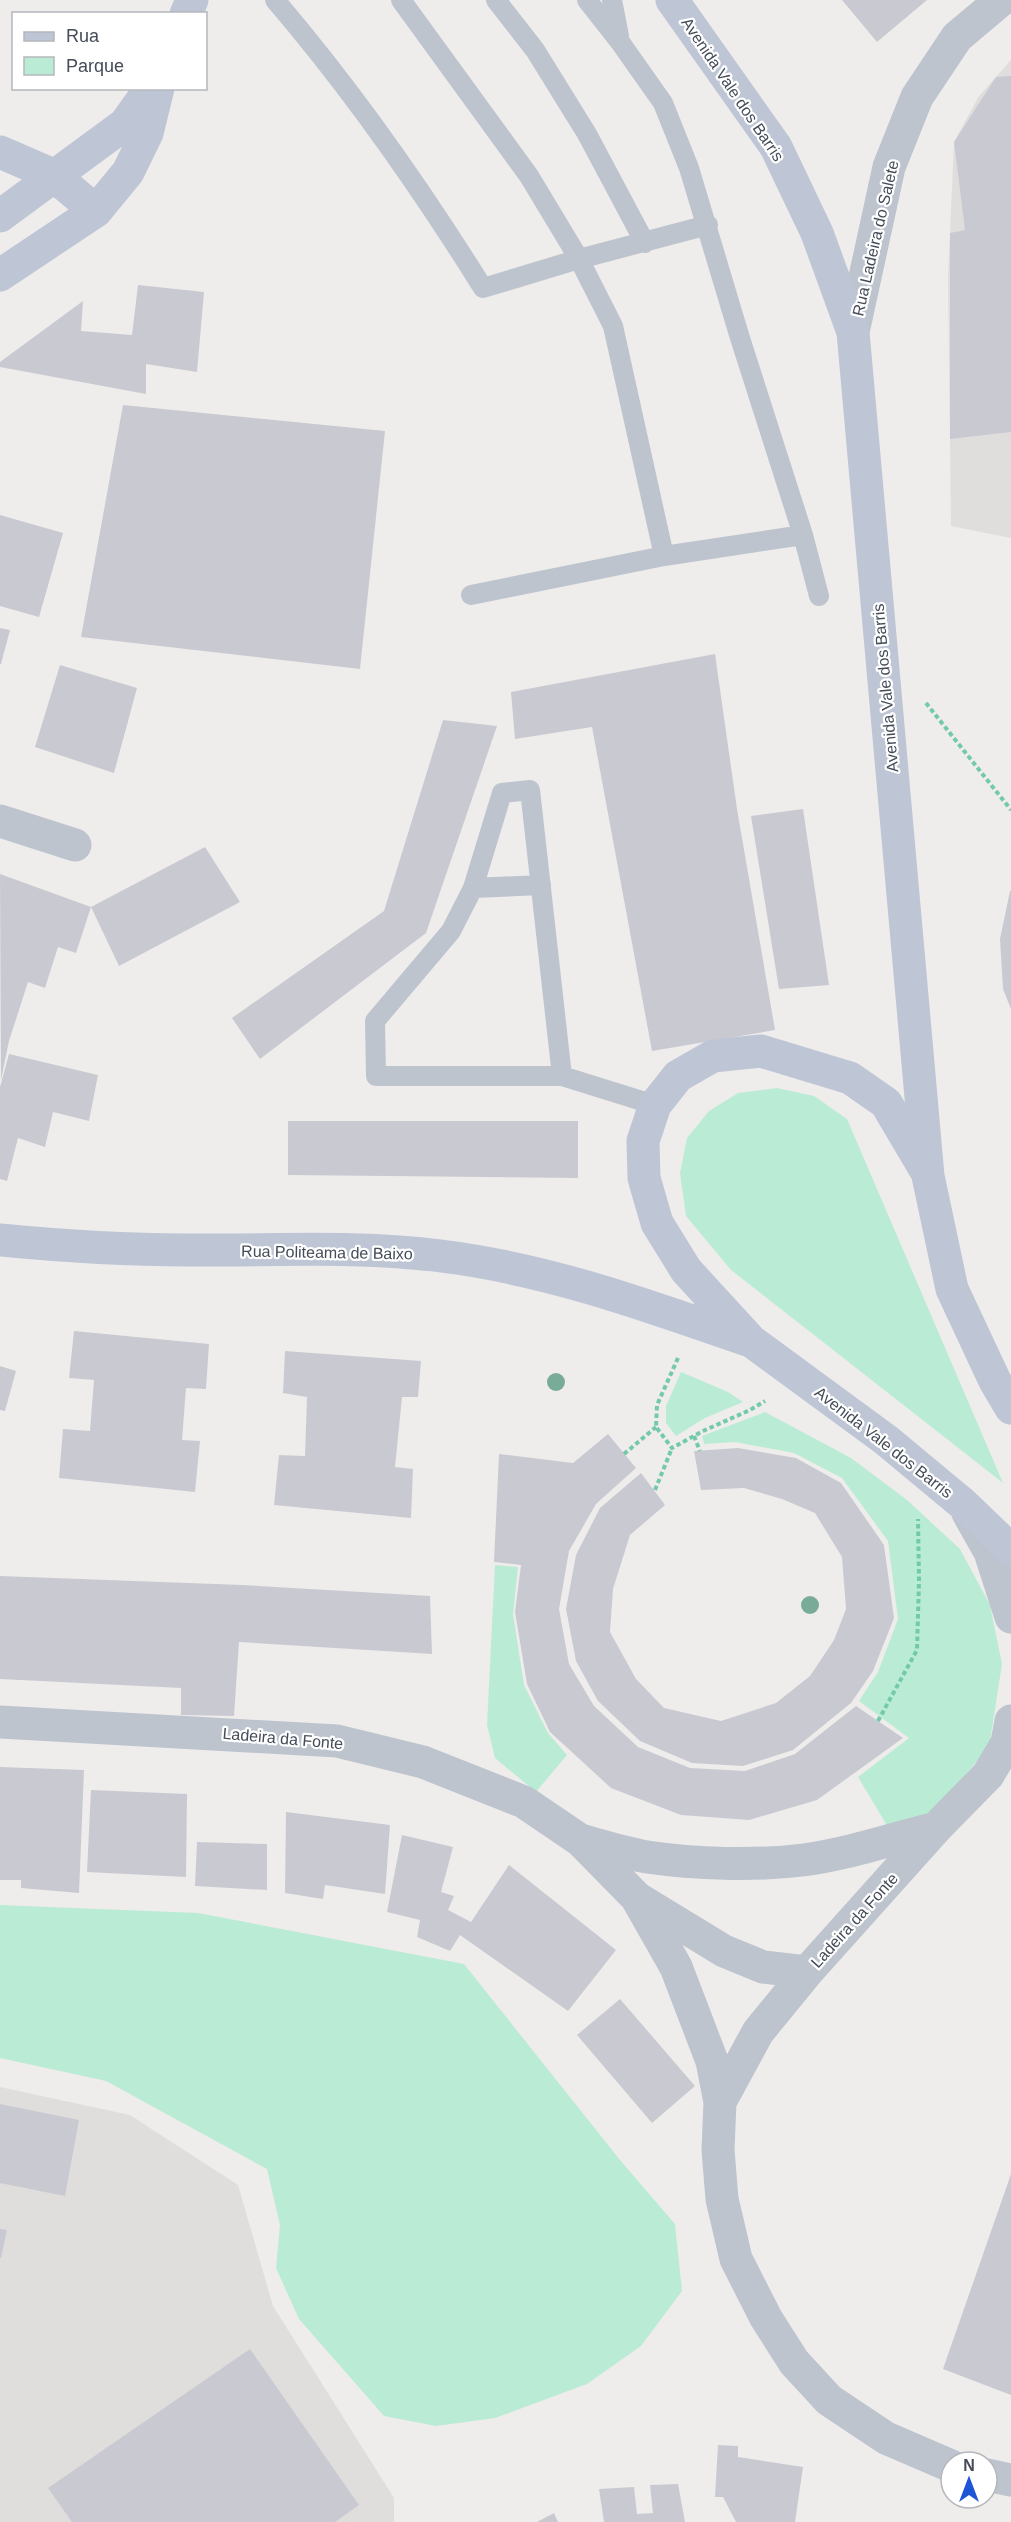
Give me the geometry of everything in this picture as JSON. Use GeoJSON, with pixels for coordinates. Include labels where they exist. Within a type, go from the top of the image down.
{"type":"FeatureCollection","features":[{"type":"Feature","properties":{"kind":"street","name":"Avenida Vale dos Barris"},"geometry":{"type":"LineString","coordinates":[[672,0],[776,147],[817,233],[853,332],[928,1176],[952,1289],[995,1381],[1011,1408]]}},
{"type":"Feature","properties":{"kind":"street","name":"Rua Ladeira do Salete"},"geometry":{"type":"LineString","coordinates":[[853,332],[889,167],[917,97],[957,37],[1001,0]]}},
{"type":"Feature","properties":{"kind":"street"},"geometry":{"type":"LineString","coordinates":[[0,216],[14,208],[54,175],[92,150],[125,124],[150,90]]}},
{"type":"Feature","properties":{"kind":"street"},"geometry":{"type":"LineString","coordinates":[[0,275],[96,211],[128,172],[147,133],[158,90]]}},
{"type":"Feature","properties":{"kind":"street"},"geometry":{"type":"LineString","coordinates":[[0,152],[54,175],[96,211]]}},
{"type":"Feature","properties":{"kind":"street"},"geometry":{"type":"LineString","coordinates":[[0,821],[75,845]]}},
{"type":"Feature","properties":{"kind":"street"},"geometry":{"type":"LineString","coordinates":[[751,1341],[686,1270],[657,1223],[644,1178],[643,1141],[654,1105],[678,1076],[713,1056],[761,1051],[850,1078],[886,1103],[928,1176]]}},
{"type":"Feature","properties":{"kind":"street","name":"Rua Politeama de Baixo"},"geometry":{"type":"LineString","coordinates":[[0,1240],[79,1247],[184,1250],[364,1250],[441,1256],[528,1272],[626,1297],[751,1341]]}},
{"type":"Feature","properties":{"kind":"street","name":"Avenida Vale dos Barris"},"geometry":{"type":"LineString","coordinates":[[751,1341],[886,1440],[963,1504],[1011,1550]]}},
{"type":"Feature","properties":{"kind":"street"},"geometry":{"type":"LineString","coordinates":[[963,1504],[990,1552],[1011,1617]]}},
{"type":"Feature","properties":{"kind":"street","name":"Ladeira da Fonte"},"geometry":{"type":"LineString","coordinates":[[0,1722],[336,1741],[423,1762],[524,1802],[580,1840],[637,1898],[724,1951],[763,1967],[807,1972],[936,1828],[999,1769],[1011,1721]]}},
{"type":"Feature","properties":{"kind":"street","name":"Ladeira da Fonte"},"geometry":{"type":"LineString","coordinates":[[580,1840],[646,1857],[763,1862],[803,1860],[873,1846],[936,1828]]}},
{"type":"Feature","properties":{"kind":"street"},"geometry":{"type":"LineString","coordinates":[[637,1898],[676,1967],[712,2061],[720,2102],[718,2150],[722,2199],[736,2259],[766,2318],[794,2362],[829,2400],[886,2438],[939,2461]]}},
{"type":"Feature","properties":{"kind":"street"},"geometry":{"type":"LineString","coordinates":[[720,2102],[758,2032],[807,1972]]}},
{"type":"Feature","properties":{"kind":"lane"},"geometry":{"type":"LineString","coordinates":[[275,0],[326,60],[438,216],[483,288],[579,259],[708,225]]}},
{"type":"Feature","properties":{"kind":"lane"},"geometry":{"type":"LineString","coordinates":[[401,0],[529,176],[579,259],[613,326],[664,556]]}},
{"type":"Feature","properties":{"kind":"lane"},"geometry":{"type":"LineString","coordinates":[[496,0],[535,50],[587,134],[645,243]]}},
{"type":"Feature","properties":{"kind":"lane"},"geometry":{"type":"LineString","coordinates":[[587,0],[663,103],[689,168],[803,535],[819,596]]}},
{"type":"Feature","properties":{"kind":"lane"},"geometry":{"type":"LineString","coordinates":[[612,0],[620,42]]}},
{"type":"Feature","properties":{"kind":"lane"},"geometry":{"type":"LineString","coordinates":[[471,595],[664,556],[803,535]]}},
{"type":"Feature","properties":{"kind":"lane"},"geometry":{"type":"LineString","coordinates":[[562,1076],[530,790],[502,794],[474,888],[451,931],[375,1021],[376,1076],[562,1076],[654,1105]]}},
{"type":"Feature","properties":{"kind":"lane"},"geometry":{"type":"LineString","coordinates":[[474,888],[541,885]]}},
{"type":"Feature","properties":{"kind":"path"},"geometry":{"type":"LineString","coordinates":[[922,697],[1011,810]]}},
{"type":"Feature","properties":{"kind":"path"},"geometry":{"type":"LineString","coordinates":[[672,1448],[656,1427],[657,1405],[694,1322]]}},
{"type":"Feature","properties":{"kind":"path"},"geometry":{"type":"LineString","coordinates":[[654,1490],[672,1448],[750,1410],[801,1378]]}},
{"type":"Feature","properties":{"kind":"path"},"geometry":{"type":"LineString","coordinates":[[624,1454],[656,1427]]}},
{"type":"Feature","properties":{"kind":"path"},"geometry":{"type":"LineString","coordinates":[[694,1436],[700,1451]]}},
{"type":"Feature","properties":{"kind":"path"},"geometry":{"type":"LineString","coordinates":[[878,1721],[917,1650],[919,1525],[908,1459]]}},
{"type":"Feature","properties":{"kind":"shaded area"},"geometry":{"type":"Polygon","coordinates":[[[1011,60],[1011,538],[951,526],[948,277],[954,142],[979,96],[1011,60]]]}},
{"type":"Feature","properties":{"kind":"shaded area"},"geometry":{"type":"Polygon","coordinates":[[[0,2087],[130,2115],[238,2185],[273,2306],[394,2498],[394,2522],[0,2522],[0,2087]]]}},
{"type":"Feature","properties":{"kind":"green space"},"geometry":{"type":"Polygon","coordinates":[[[777,1088],[814,1096],[847,1119],[1003,1483],[731,1270],[686,1216],[680,1173],[687,1138],[709,1111],[738,1093],[777,1088]]]}},
{"type":"Feature","properties":{"kind":"green space"},"geometry":{"type":"Polygon","coordinates":[[[681,1372],[728,1392],[743,1402],[705,1418],[676,1436],[666,1423],[666,1406],[681,1372]]]}},
{"type":"Feature","properties":{"kind":"green space"},"geometry":{"type":"Polygon","coordinates":[[[765,1412],[851,1458],[907,1500],[960,1549],[990,1605],[1002,1664],[989,1748],[916,1830],[894,1837],[858,1777],[909,1738],[859,1701],[878,1672],[898,1619],[888,1541],[842,1478],[794,1453],[735,1442],[704,1444],[702,1436],[765,1412]]]}},
{"type":"Feature","properties":{"kind":"green space"},"geometry":{"type":"Polygon","coordinates":[[[495,1565],[518,1567],[513,1614],[524,1685],[548,1733],[567,1755],[536,1792],[495,1758],[487,1725],[495,1565]]]}},
{"type":"Feature","properties":{"kind":"green space"},"geometry":{"type":"Polygon","coordinates":[[[0,1905],[198,1913],[464,1964],[620,2160],[675,2224],[682,2291],[641,2346],[587,2384],[495,2418],[436,2426],[384,2416],[299,2319],[276,2268],[280,2225],[267,2169],[106,2081],[0,2058],[0,1905]]]}},
{"type":"Feature","properties":{"kind":"building"},"geometry":{"type":"Polygon","coordinates":[[[842,0],[927,0],[877,42],[842,0]]]}},
{"type":"Feature","properties":{"kind":"building"},"geometry":{"type":"Polygon","coordinates":[[[1011,76],[1011,432],[950,439],[950,233],[965,230],[954,142],[996,77],[1011,76]]]}},
{"type":"Feature","properties":{"kind":"building"},"geometry":{"type":"Polygon","coordinates":[[[138,285],[204,292],[197,372],[146,364],[146,394],[0,367],[0,362],[83,301],[81,331],[132,335],[138,285]]]}},
{"type":"Feature","properties":{"kind":"building"},"geometry":{"type":"Polygon","coordinates":[[[123,405],[385,431],[360,669],[81,637],[123,405]]]}},
{"type":"Feature","properties":{"kind":"building"},"geometry":{"type":"Polygon","coordinates":[[[0,515],[63,533],[39,617],[0,606],[0,515]]]}},
{"type":"Feature","properties":{"kind":"building"},"geometry":{"type":"Polygon","coordinates":[[[0,628],[10,630],[1,664],[0,664],[0,628]]]}},
{"type":"Feature","properties":{"kind":"building"},"geometry":{"type":"Polygon","coordinates":[[[715,654],[737,809],[775,1030],[652,1051],[592,727],[515,739],[511,692],[715,654]]]}},
{"type":"Feature","properties":{"kind":"building"},"geometry":{"type":"Polygon","coordinates":[[[60,665],[137,688],[114,773],[35,747],[60,665]]]}},
{"type":"Feature","properties":{"kind":"building"},"geometry":{"type":"Polygon","coordinates":[[[443,720],[497,726],[426,933],[260,1059],[232,1018],[384,911],[443,720]]]}},
{"type":"Feature","properties":{"kind":"building"},"geometry":{"type":"Polygon","coordinates":[[[803,809],[829,985],[779,989],[751,816],[803,809]]]}},
{"type":"Feature","properties":{"kind":"building"},"geometry":{"type":"Polygon","coordinates":[[[205,847],[240,902],[119,966],[91,907],[205,847]]]}},
{"type":"Feature","properties":{"kind":"building"},"geometry":{"type":"Polygon","coordinates":[[[0,874],[91,907],[76,953],[58,947],[45,988],[28,982],[9,1041],[1,1080],[0,874]]]}},
{"type":"Feature","properties":{"kind":"building"},"geometry":{"type":"Polygon","coordinates":[[[1010,891],[1011,1009],[1003,989],[1000,939],[1010,891]]]}},
{"type":"Feature","properties":{"kind":"building"},"geometry":{"type":"Polygon","coordinates":[[[9,1054],[98,1075],[89,1121],[53,1112],[45,1147],[18,1138],[7,1181],[0,1179],[0,1087],[9,1054]]]}},
{"type":"Feature","properties":{"kind":"building"},"geometry":{"type":"Polygon","coordinates":[[[288,1121],[578,1121],[578,1178],[288,1175],[288,1121]]]}},
{"type":"Feature","properties":{"kind":"building"},"geometry":{"type":"Polygon","coordinates":[[[74,1331],[209,1344],[206,1389],[186,1388],[182,1440],[200,1441],[195,1492],[59,1478],[63,1429],[90,1431],[94,1380],[69,1378],[74,1331]]]}},
{"type":"Feature","properties":{"kind":"building"},"geometry":{"type":"Polygon","coordinates":[[[285,1351],[421,1361],[418,1397],[402,1397],[395,1467],[413,1469],[411,1518],[274,1505],[279,1455],[305,1456],[307,1397],[283,1393],[285,1351]]]}},
{"type":"Feature","properties":{"kind":"building"},"geometry":{"type":"Polygon","coordinates":[[[0,1366],[16,1371],[5,1411],[0,1410],[0,1366]]]}},
{"type":"Feature","properties":{"kind":"building"},"geometry":{"type":"Polygon","coordinates":[[[608,1434],[636,1468],[596,1504],[569,1551],[559,1609],[569,1664],[594,1706],[638,1747],[690,1768],[745,1771],[795,1754],[856,1706],[903,1738],[817,1800],[749,1820],[681,1815],[611,1788],[550,1732],[527,1684],[515,1612],[521,1565],[494,1562],[499,1454],[573,1463],[608,1434]]]}},
{"type":"Feature","properties":{"kind":"building"},"geometry":{"type":"Polygon","coordinates":[[[738,1448],[796,1458],[841,1483],[884,1545],[894,1618],[873,1671],[851,1703],[793,1750],[743,1766],[692,1763],[640,1741],[598,1701],[576,1661],[566,1609],[576,1555],[600,1508],[641,1473],[665,1505],[630,1535],[613,1589],[610,1632],[636,1679],[664,1708],[721,1721],[776,1703],[810,1676],[834,1640],[846,1609],[842,1557],[815,1513],[782,1499],[744,1488],[701,1490],[694,1451],[738,1448]]]}},
{"type":"Feature","properties":{"kind":"building"},"geometry":{"type":"Polygon","coordinates":[[[0,1576],[242,1585],[430,1596],[432,1654],[239,1642],[234,1716],[181,1715],[181,1688],[0,1679],[0,1576]]]}},
{"type":"Feature","properties":{"kind":"building"},"geometry":{"type":"Polygon","coordinates":[[[0,1767],[84,1770],[79,1893],[21,1888],[21,1880],[0,1880],[0,1767]]]}},
{"type":"Feature","properties":{"kind":"building"},"geometry":{"type":"Polygon","coordinates":[[[91,1790],[187,1794],[186,1877],[87,1872],[91,1790]]]}},
{"type":"Feature","properties":{"kind":"building"},"geometry":{"type":"Polygon","coordinates":[[[286,1812],[390,1825],[385,1894],[325,1885],[323,1899],[285,1893],[286,1812]]]}},
{"type":"Feature","properties":{"kind":"building"},"geometry":{"type":"Polygon","coordinates":[[[402,1835],[453,1847],[441,1892],[454,1896],[448,1910],[471,1922],[509,1865],[616,1950],[568,2011],[460,1935],[450,1951],[417,1937],[420,1920],[387,1912],[402,1835]]]}},
{"type":"Feature","properties":{"kind":"building"},"geometry":{"type":"Polygon","coordinates":[[[197,1842],[267,1844],[267,1890],[195,1886],[197,1842]]]}},
{"type":"Feature","properties":{"kind":"building"},"geometry":{"type":"Polygon","coordinates":[[[620,1999],[695,2086],[652,2123],[577,2035],[620,1999]]]}},
{"type":"Feature","properties":{"kind":"building"},"geometry":{"type":"Polygon","coordinates":[[[0,2104],[79,2120],[65,2196],[0,2183],[0,2104]]]}},
{"type":"Feature","properties":{"kind":"building"},"geometry":{"type":"Polygon","coordinates":[[[1011,2174],[1011,2395],[943,2369],[1011,2174]]]}},
{"type":"Feature","properties":{"kind":"building"},"geometry":{"type":"Polygon","coordinates":[[[0,2229],[7,2230],[1,2258],[0,2258],[0,2229]]]}},
{"type":"Feature","properties":{"kind":"building"},"geometry":{"type":"Polygon","coordinates":[[[250,2349],[359,2505],[335,2522],[72,2522],[48,2488],[250,2349]]]}},
{"type":"Feature","properties":{"kind":"building"},"geometry":{"type":"Polygon","coordinates":[[[718,2445],[738,2446],[738,2457],[803,2467],[795,2522],[736,2522],[723,2497],[715,2497],[718,2445]]]}},
{"type":"Feature","properties":{"kind":"building"},"geometry":{"type":"Polygon","coordinates":[[[678,2484],[685,2522],[604,2522],[599,2489],[634,2487],[637,2514],[653,2513],[650,2485],[678,2484]]]}},
{"type":"Feature","properties":{"kind":"building"},"geometry":{"type":"Polygon","coordinates":[[[554,2513],[558,2522],[537,2522],[554,2513]]]}}]}
